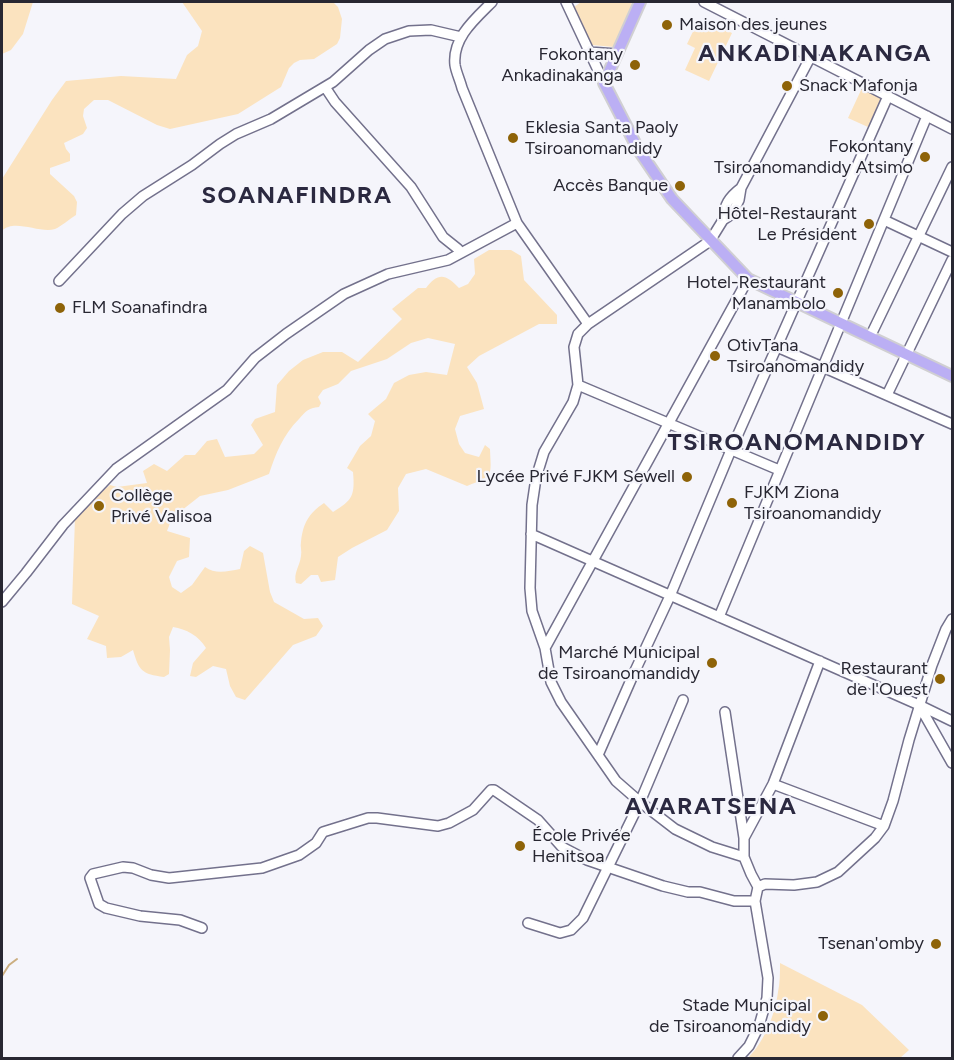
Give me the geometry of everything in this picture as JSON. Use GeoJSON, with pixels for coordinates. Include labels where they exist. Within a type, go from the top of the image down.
{"type":"FeatureCollection","features":[{"type":"Feature","properties":{"kind":"main road"},"geometry":{"type":"LineString","coordinates":[[640,2],[604,83],[638,149],[672,199],[748,279],[952,376]]}},
{"type":"Feature","properties":{"kind":"street"},"geometry":{"type":"LineString","coordinates":[[492,2],[466,28],[455,52],[455,66],[517,223],[588,324]]}},
{"type":"Feature","properties":{"kind":"street"},"geometry":{"type":"LineString","coordinates":[[566,2],[604,83]]}},
{"type":"Feature","properties":{"kind":"street"},"geometry":{"type":"LineString","coordinates":[[704,2],[952,129]]}},
{"type":"Feature","properties":{"kind":"street"},"geometry":{"type":"LineString","coordinates":[[59,281],[122,214],[143,196],[236,134],[271,118],[333,82],[369,50],[386,39],[410,31],[431,30],[461,37]]}},
{"type":"Feature","properties":{"kind":"street"},"geometry":{"type":"LineString","coordinates":[[589,52],[617,54]]}},
{"type":"Feature","properties":{"kind":"street"},"geometry":{"type":"LineString","coordinates":[[744,857],[712,847],[675,829],[640,802],[616,781],[561,702],[551,682],[545,648],[532,611],[530,588],[532,505],[536,478],[544,452],[573,402],[578,385],[574,347],[578,334],[588,324],[710,241],[723,220],[732,214],[739,200],[741,188],[811,56]]}},
{"type":"Feature","properties":{"kind":"street"},"geometry":{"type":"LineString","coordinates":[[325,87],[335,102],[411,187],[442,237],[458,249]]}},
{"type":"Feature","properties":{"kind":"street"},"geometry":{"type":"LineString","coordinates":[[598,755],[670,596],[731,450],[888,96]]}},
{"type":"Feature","properties":{"kind":"street"},"geometry":{"type":"LineString","coordinates":[[719,617],[927,116]]}},
{"type":"Feature","properties":{"kind":"street"},"geometry":{"type":"LineString","coordinates":[[870,337],[952,167]]}},
{"type":"Feature","properties":{"kind":"street"},"geometry":{"type":"LineString","coordinates":[[884,220],[952,252]]}},
{"type":"Feature","properties":{"kind":"street"},"geometry":{"type":"LineString","coordinates":[[2,602],[63,525],[116,469],[227,390],[255,358],[286,334],[344,294],[388,274],[448,260],[517,223]]}},
{"type":"Feature","properties":{"kind":"street"},"geometry":{"type":"LineString","coordinates":[[887,395],[952,260]]}},
{"type":"Feature","properties":{"kind":"street"},"geometry":{"type":"LineString","coordinates":[[545,648],[748,279]]}},
{"type":"Feature","properties":{"kind":"street"},"geometry":{"type":"LineString","coordinates":[[777,347],[952,424]]}},
{"type":"Feature","properties":{"kind":"street"},"geometry":{"type":"LineString","coordinates":[[578,385],[779,470]]}},
{"type":"Feature","properties":{"kind":"street"},"geometry":{"type":"LineString","coordinates":[[531,534],[952,721]]}},
{"type":"Feature","properties":{"kind":"street"},"geometry":{"type":"LineString","coordinates":[[758,887],[765,884],[794,885],[817,882],[838,872],[875,838],[884,826],[932,665],[949,631],[952,619]]}},
{"type":"Feature","properties":{"kind":"street"},"geometry":{"type":"LineString","coordinates":[[744,838],[773,784],[820,661]]}},
{"type":"Feature","properties":{"kind":"street"},"geometry":{"type":"LineString","coordinates":[[528,922],[560,933],[571,930],[583,918],[640,802],[683,700]]}},
{"type":"Feature","properties":{"kind":"street"},"geometry":{"type":"LineString","coordinates":[[920,705],[952,763]]}},
{"type":"Feature","properties":{"kind":"street"},"geometry":{"type":"LineString","coordinates":[[725,712],[744,838],[744,857],[758,887],[755,902],[768,978],[767,998],[759,1026],[738,1059]]}},
{"type":"Feature","properties":{"kind":"street"},"geometry":{"type":"LineString","coordinates":[[773,784],[884,826]]}},
{"type":"Feature","properties":{"kind":"street"},"geometry":{"type":"LineString","coordinates":[[202,928],[180,920],[140,916],[106,908],[99,904],[90,878],[93,874],[123,867],[170,878],[262,868],[299,855],[316,843],[323,832],[368,818],[438,825],[449,823],[474,810],[490,790],[494,790],[538,820],[562,847],[587,860],[663,886],[734,901],[755,902]]}},
{"type":"Feature","properties":{"kind":"shaded area"},"geometry":{"type":"Polygon","coordinates":[[[2,2],[33,2],[23,34],[11,50],[2,54],[2,2]]]}},
{"type":"Feature","properties":{"kind":"shaded area"},"geometry":{"type":"Polygon","coordinates":[[[182,2],[333,2],[338,7],[342,19],[340,38],[337,44],[314,59],[294,63],[289,68],[281,87],[238,114],[170,129],[157,125],[108,100],[94,100],[84,109],[83,116],[87,128],[83,134],[64,143],[70,154],[70,161],[50,168],[50,174],[74,196],[77,202],[76,215],[55,229],[42,230],[13,226],[2,231],[2,179],[66,81],[121,76],[176,79],[187,55],[198,46],[202,31],[182,2]]]}},
{"type":"Feature","properties":{"kind":"shaded area"},"geometry":{"type":"Polygon","coordinates":[[[581,2],[632,2],[614,47],[592,45],[574,7],[581,2]]]}},
{"type":"Feature","properties":{"kind":"shaded area"},"geometry":{"type":"Polygon","coordinates":[[[708,22],[732,33],[709,81],[685,70],[695,48],[687,44],[697,23],[705,27],[708,22]]]}},
{"type":"Feature","properties":{"kind":"shaded area"},"geometry":{"type":"Polygon","coordinates":[[[862,88],[881,98],[868,127],[848,118],[862,88]]]}},
{"type":"Feature","properties":{"kind":"shaded area"},"geometry":{"type":"Polygon","coordinates":[[[489,250],[511,250],[521,256],[524,280],[557,315],[557,324],[539,324],[479,356],[467,367],[477,383],[484,409],[460,416],[455,429],[459,444],[465,453],[479,457],[485,445],[490,449],[490,470],[486,477],[467,486],[426,469],[406,474],[398,488],[399,511],[387,530],[338,557],[335,580],[321,582],[318,575],[311,575],[301,584],[296,583],[295,576],[300,560],[302,535],[308,519],[324,503],[333,512],[349,500],[353,492],[353,472],[347,468],[360,446],[371,436],[375,421],[368,414],[386,399],[394,383],[409,375],[426,372],[447,375],[455,344],[428,338],[411,343],[387,359],[351,371],[338,384],[323,390],[318,397],[321,403],[319,407],[306,412],[284,438],[269,474],[228,490],[200,496],[172,518],[167,531],[190,538],[189,557],[177,561],[169,577],[172,587],[181,593],[192,585],[205,567],[218,572],[240,569],[244,551],[250,546],[263,553],[274,602],[304,619],[318,618],[323,626],[316,636],[293,645],[245,700],[236,697],[230,686],[226,669],[213,666],[196,677],[190,676],[193,663],[206,648],[196,637],[183,629],[173,627],[169,637],[169,674],[164,677],[142,670],[133,650],[121,657],[107,658],[106,646],[87,639],[99,616],[72,604],[75,518],[86,505],[110,485],[117,487],[147,483],[143,471],[154,464],[167,471],[185,455],[195,455],[207,441],[217,439],[225,457],[254,454],[263,445],[251,425],[255,419],[275,412],[277,385],[289,371],[303,360],[323,352],[342,352],[358,362],[402,319],[392,309],[418,288],[426,288],[438,277],[450,280],[459,288],[468,284],[475,274],[474,259],[489,250]]]}},
{"type":"Feature","properties":{"kind":"shaded area","name":"Stade Municipal de Tsiroanomandidy"},"geometry":{"type":"Polygon","coordinates":[[[780,963],[862,1005],[909,1050],[900,1058],[748,1058],[764,1036],[771,1019],[779,989],[780,963]]]}},
{"type":"Feature","properties":{"kind":"waterway"},"geometry":{"type":"LineString","coordinates":[[2,976],[9,965],[17,959]]}},
{"type":"Feature","properties":{"kind":"place","name":"Maison des jeunes"},"geometry":{"type":"Point","coordinates":[667,25]}},
{"type":"Feature","properties":{"kind":"place","name":"Fokontany Ankadinakanga"},"geometry":{"type":"Point","coordinates":[635,65]}},
{"type":"Feature","properties":{"kind":"place","name":"Snack Mafonja"},"geometry":{"type":"Point","coordinates":[787,86]}},
{"type":"Feature","properties":{"kind":"place","name":"Eklesia Santa Paoly Tsiroanomandidy"},"geometry":{"type":"Point","coordinates":[513,138]}},
{"type":"Feature","properties":{"kind":"place","name":"Fokontany Tsiroanomandidy Atsimo"},"geometry":{"type":"Point","coordinates":[925,157]}},
{"type":"Feature","properties":{"kind":"place","name":"Accès Banque"},"geometry":{"type":"Point","coordinates":[680,186]}},
{"type":"Feature","properties":{"kind":"place","name":"Hôtel-Restaurant Le Président"},"geometry":{"type":"Point","coordinates":[869,224]}},
{"type":"Feature","properties":{"kind":"place","name":"Hotel-Restaurant Manambolo"},"geometry":{"type":"Point","coordinates":[838,293]}},
{"type":"Feature","properties":{"kind":"place","name":"FLM Soanafindra"},"geometry":{"type":"Point","coordinates":[60,308]}},
{"type":"Feature","properties":{"kind":"place","name":"OtivTana Tsiroanomandidy"},"geometry":{"type":"Point","coordinates":[715,356]}},
{"type":"Feature","properties":{"kind":"place","name":"Lycée Privé FJKM Sewell"},"geometry":{"type":"Point","coordinates":[687,477]}},
{"type":"Feature","properties":{"kind":"place","name":"FJKM Ziona Tsiroanomandidy"},"geometry":{"type":"Point","coordinates":[732,503]}},
{"type":"Feature","properties":{"kind":"place","name":"Collège Privé Valisoa"},"geometry":{"type":"Point","coordinates":[99,506]}},
{"type":"Feature","properties":{"kind":"place","name":"Marché Municipal de Tsiroanomandidy"},"geometry":{"type":"Point","coordinates":[712,663]}},
{"type":"Feature","properties":{"kind":"place","name":"Restaurant de l'Ouest"},"geometry":{"type":"Point","coordinates":[940,679]}},
{"type":"Feature","properties":{"kind":"place","name":"École Privée Henitsoa"},"geometry":{"type":"Point","coordinates":[520,846]}},
{"type":"Feature","properties":{"kind":"place","name":"Tsenan'omby"},"geometry":{"type":"Point","coordinates":[936,944]}},
{"type":"Feature","properties":{"kind":"place","name":"Stade Municipal de Tsiroanomandidy"},"geometry":{"type":"Point","coordinates":[823,1016]}},
{"type":"Feature","properties":{"kind":"district","name":"ANKADINAKANGA"},"geometry":{"type":"Point","coordinates":[815,54]}},
{"type":"Feature","properties":{"kind":"district","name":"SOANAFINDRA"},"geometry":{"type":"Point","coordinates":[297,196]}},
{"type":"Feature","properties":{"kind":"district","name":"TSIROANOMANDIDY"},"geometry":{"type":"Point","coordinates":[797,443]}},
{"type":"Feature","properties":{"kind":"district","name":"AVARATSENA"},"geometry":{"type":"Point","coordinates":[711,807]}}]}
